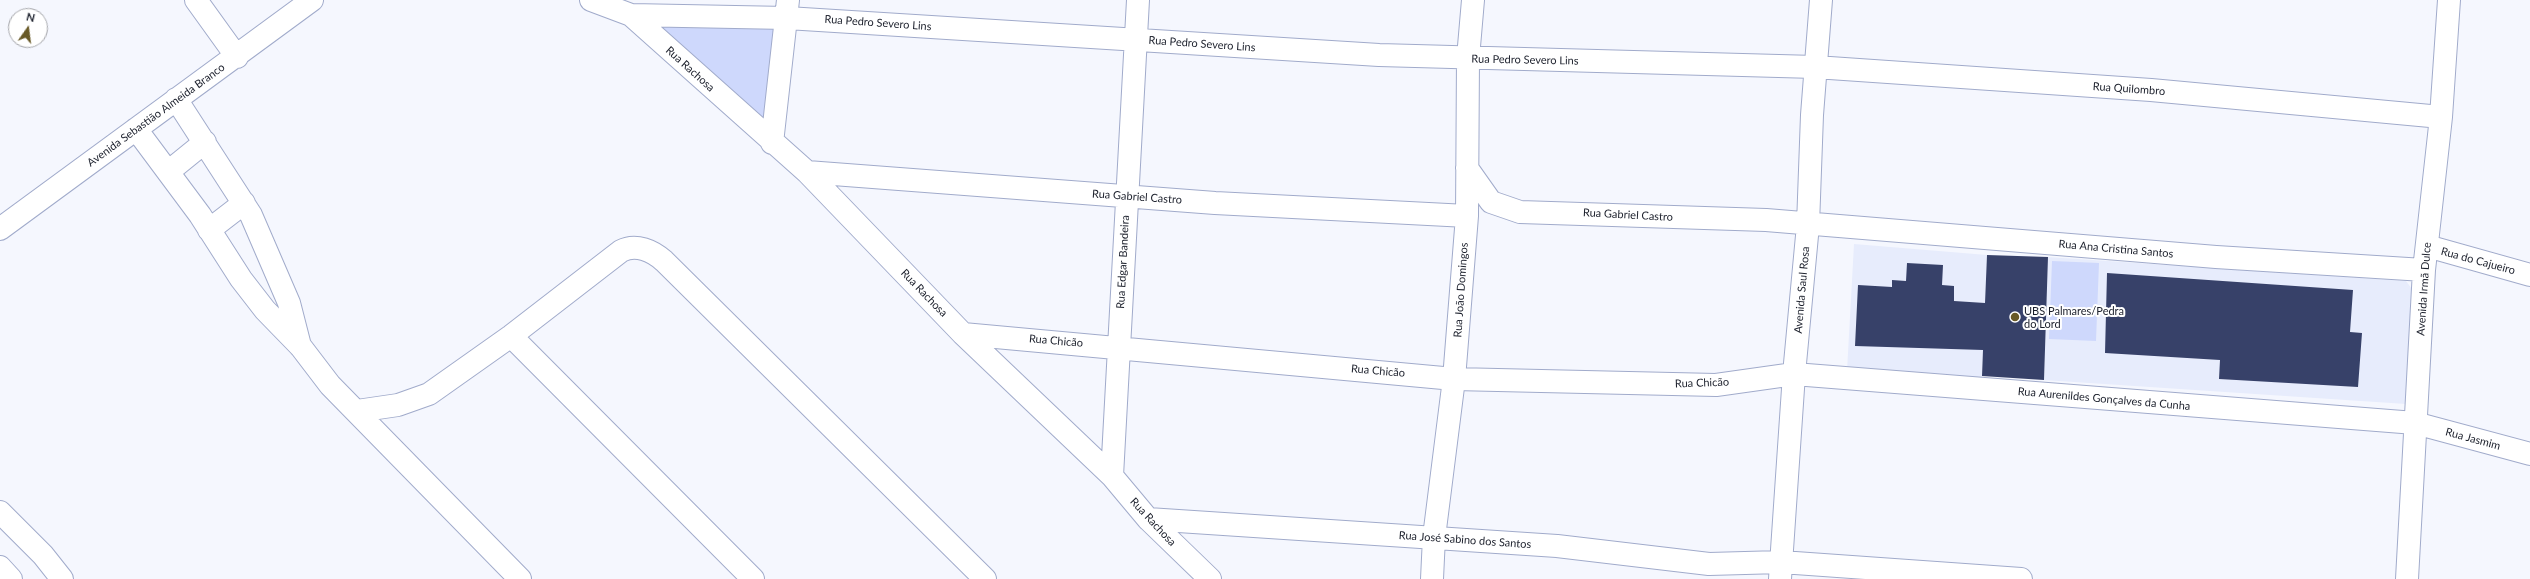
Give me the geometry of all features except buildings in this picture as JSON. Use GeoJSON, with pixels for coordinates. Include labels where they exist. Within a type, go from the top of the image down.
{"type":"FeatureCollection","features":[{"type":"Feature","properties":{"kind":"street"},"geometry":{"type":"LineString","coordinates":[[196,0],[236,57]]}},
{"type":"Feature","properties":{"kind":"street","name":"Avenida Sebastião Almeida Branco"},"geometry":{"type":"LineString","coordinates":[[0,229],[312,0]]}},
{"type":"Feature","properties":{"kind":"street","name":"Rua Pedro Severo Lins"},"geometry":{"type":"LineString","coordinates":[[591,0],[631,15],[788,9],[1134,40],[1468,58],[1815,67]]}},
{"type":"Feature","properties":{"kind":"street","name":"Rua Edgar Bandeira"},"geometry":{"type":"LineString","coordinates":[[1112,476],[1134,40],[1138,0]]}},
{"type":"Feature","properties":{"kind":"street","name":"Rua João Domingos"},"geometry":{"type":"LineString","coordinates":[[1432,579],[1434,537],[1454,379],[1467,216],[1468,58],[1473,0]]}},
{"type":"Feature","properties":{"kind":"street","name":"Avenida Saul Rosa"},"geometry":{"type":"LineString","coordinates":[[1780,571],[1794,374],[1808,225],[1815,67],[1821,0]]}},
{"type":"Feature","properties":{"kind":"street","name":"Avenida Irmã Dulce"},"geometry":{"type":"LineString","coordinates":[[2407,579],[2424,270],[2441,117],[2449,0]]}},
{"type":"Feature","properties":{"kind":"street"},"geometry":{"type":"LineString","coordinates":[[772,143],[788,9]]}},
{"type":"Feature","properties":{"kind":"street","name":"Rua Rachosa"},"geometry":{"type":"LineString","coordinates":[[631,15],[772,143],[807,172],[963,334],[1112,476],[1148,519],[1210,579]]}},
{"type":"Feature","properties":{"kind":"street","name":"Rua Quilombro"},"geometry":{"type":"LineString","coordinates":[[1815,67],[2151,90],[2441,117]]}},
{"type":"Feature","properties":{"kind":"street"},"geometry":{"type":"LineString","coordinates":[[176,99],[244,203],[284,289],[301,347]]}},
{"type":"Feature","properties":{"kind":"street"},"geometry":{"type":"LineString","coordinates":[[136,129],[209,230],[241,279],[265,310],[301,347],[330,386],[357,410],[520,579]]}},
{"type":"Feature","properties":{"kind":"street"},"geometry":{"type":"LineString","coordinates":[[168,172],[205,142]]}},
{"type":"Feature","properties":{"kind":"street","name":"Rua Gabriel Castro"},"geometry":{"type":"LineString","coordinates":[[1467,168],[1491,202],[1520,212],[1766,220],[1808,225]]}},
{"type":"Feature","properties":{"kind":"street","name":"Rua Gabriel Castro"},"geometry":{"type":"LineString","coordinates":[[807,172],[1127,196],[1467,216]]}},
{"type":"Feature","properties":{"kind":"street"},"geometry":{"type":"LineString","coordinates":[[209,230],[244,203]]}},
{"type":"Feature","properties":{"kind":"street","name":"Rua Ana Cristina Santos"},"geometry":{"type":"LineString","coordinates":[[1808,225],[2216,257],[2424,270]]}},
{"type":"Feature","properties":{"kind":"street","name":"Rua do Cajueiro"},"geometry":{"type":"LineString","coordinates":[[2426,246],[2530,275]]}},
{"type":"Feature","properties":{"kind":"street"},"geometry":{"type":"LineString","coordinates":[[357,410],[398,405],[429,394],[512,336],[623,250],[642,248],[654,253],[985,579]]}},
{"type":"Feature","properties":{"kind":"street","name":"Rua Chicão"},"geometry":{"type":"LineString","coordinates":[[963,334],[1118,347],[1454,379],[1716,385],[1794,374]]}},
{"type":"Feature","properties":{"kind":"street"},"geometry":{"type":"LineString","coordinates":[[512,336],[753,579]]}},
{"type":"Feature","properties":{"kind":"street","name":"Rua Aurenildes Gonçalves da Cunha"},"geometry":{"type":"LineString","coordinates":[[1794,374],[2415,424]]}},
{"type":"Feature","properties":{"kind":"street","name":"Rua Jasmim"},"geometry":{"type":"LineString","coordinates":[[2415,424],[2530,454]]}},
{"type":"Feature","properties":{"kind":"street"},"geometry":{"type":"LineString","coordinates":[[0,512],[43,555],[62,579]]}},
{"type":"Feature","properties":{"kind":"street","name":"Rua José Sabino dos Santos"},"geometry":{"type":"LineString","coordinates":[[1148,519],[1557,546],[1780,571],[2021,579]]}},
{"type":"Feature","properties":{"kind":"street"},"geometry":{"type":"LineString","coordinates":[[0,567],[11,579]]}},
{"type":"Feature","properties":{"kind":"shaded area"},"geometry":{"type":"Polygon","coordinates":[[[651,24],[774,25],[766,126],[651,24]]]}},
{"type":"Feature","properties":{"kind":"shaded area"},"geometry":{"type":"Polygon","coordinates":[[[1854,244],[1987,255],[1982,378],[1847,371],[1854,244]]]}},
{"type":"Feature","properties":{"kind":"shaded area"},"geometry":{"type":"Polygon","coordinates":[[[2048,257],[2406,281],[2412,289],[2406,404],[2044,380],[2048,257]]]}},
{"type":"Feature","properties":{"kind":"shaded area"},"geometry":{"type":"Polygon","coordinates":[[[2052,261],[2099,263],[2096,341],[2049,339],[2052,261]]]}},
{"type":"Feature","properties":{"kind":"place","name":"UBS Palmares/Pedra do Lord"},"geometry":{"type":"Point","coordinates":[2015,317]}}]}
